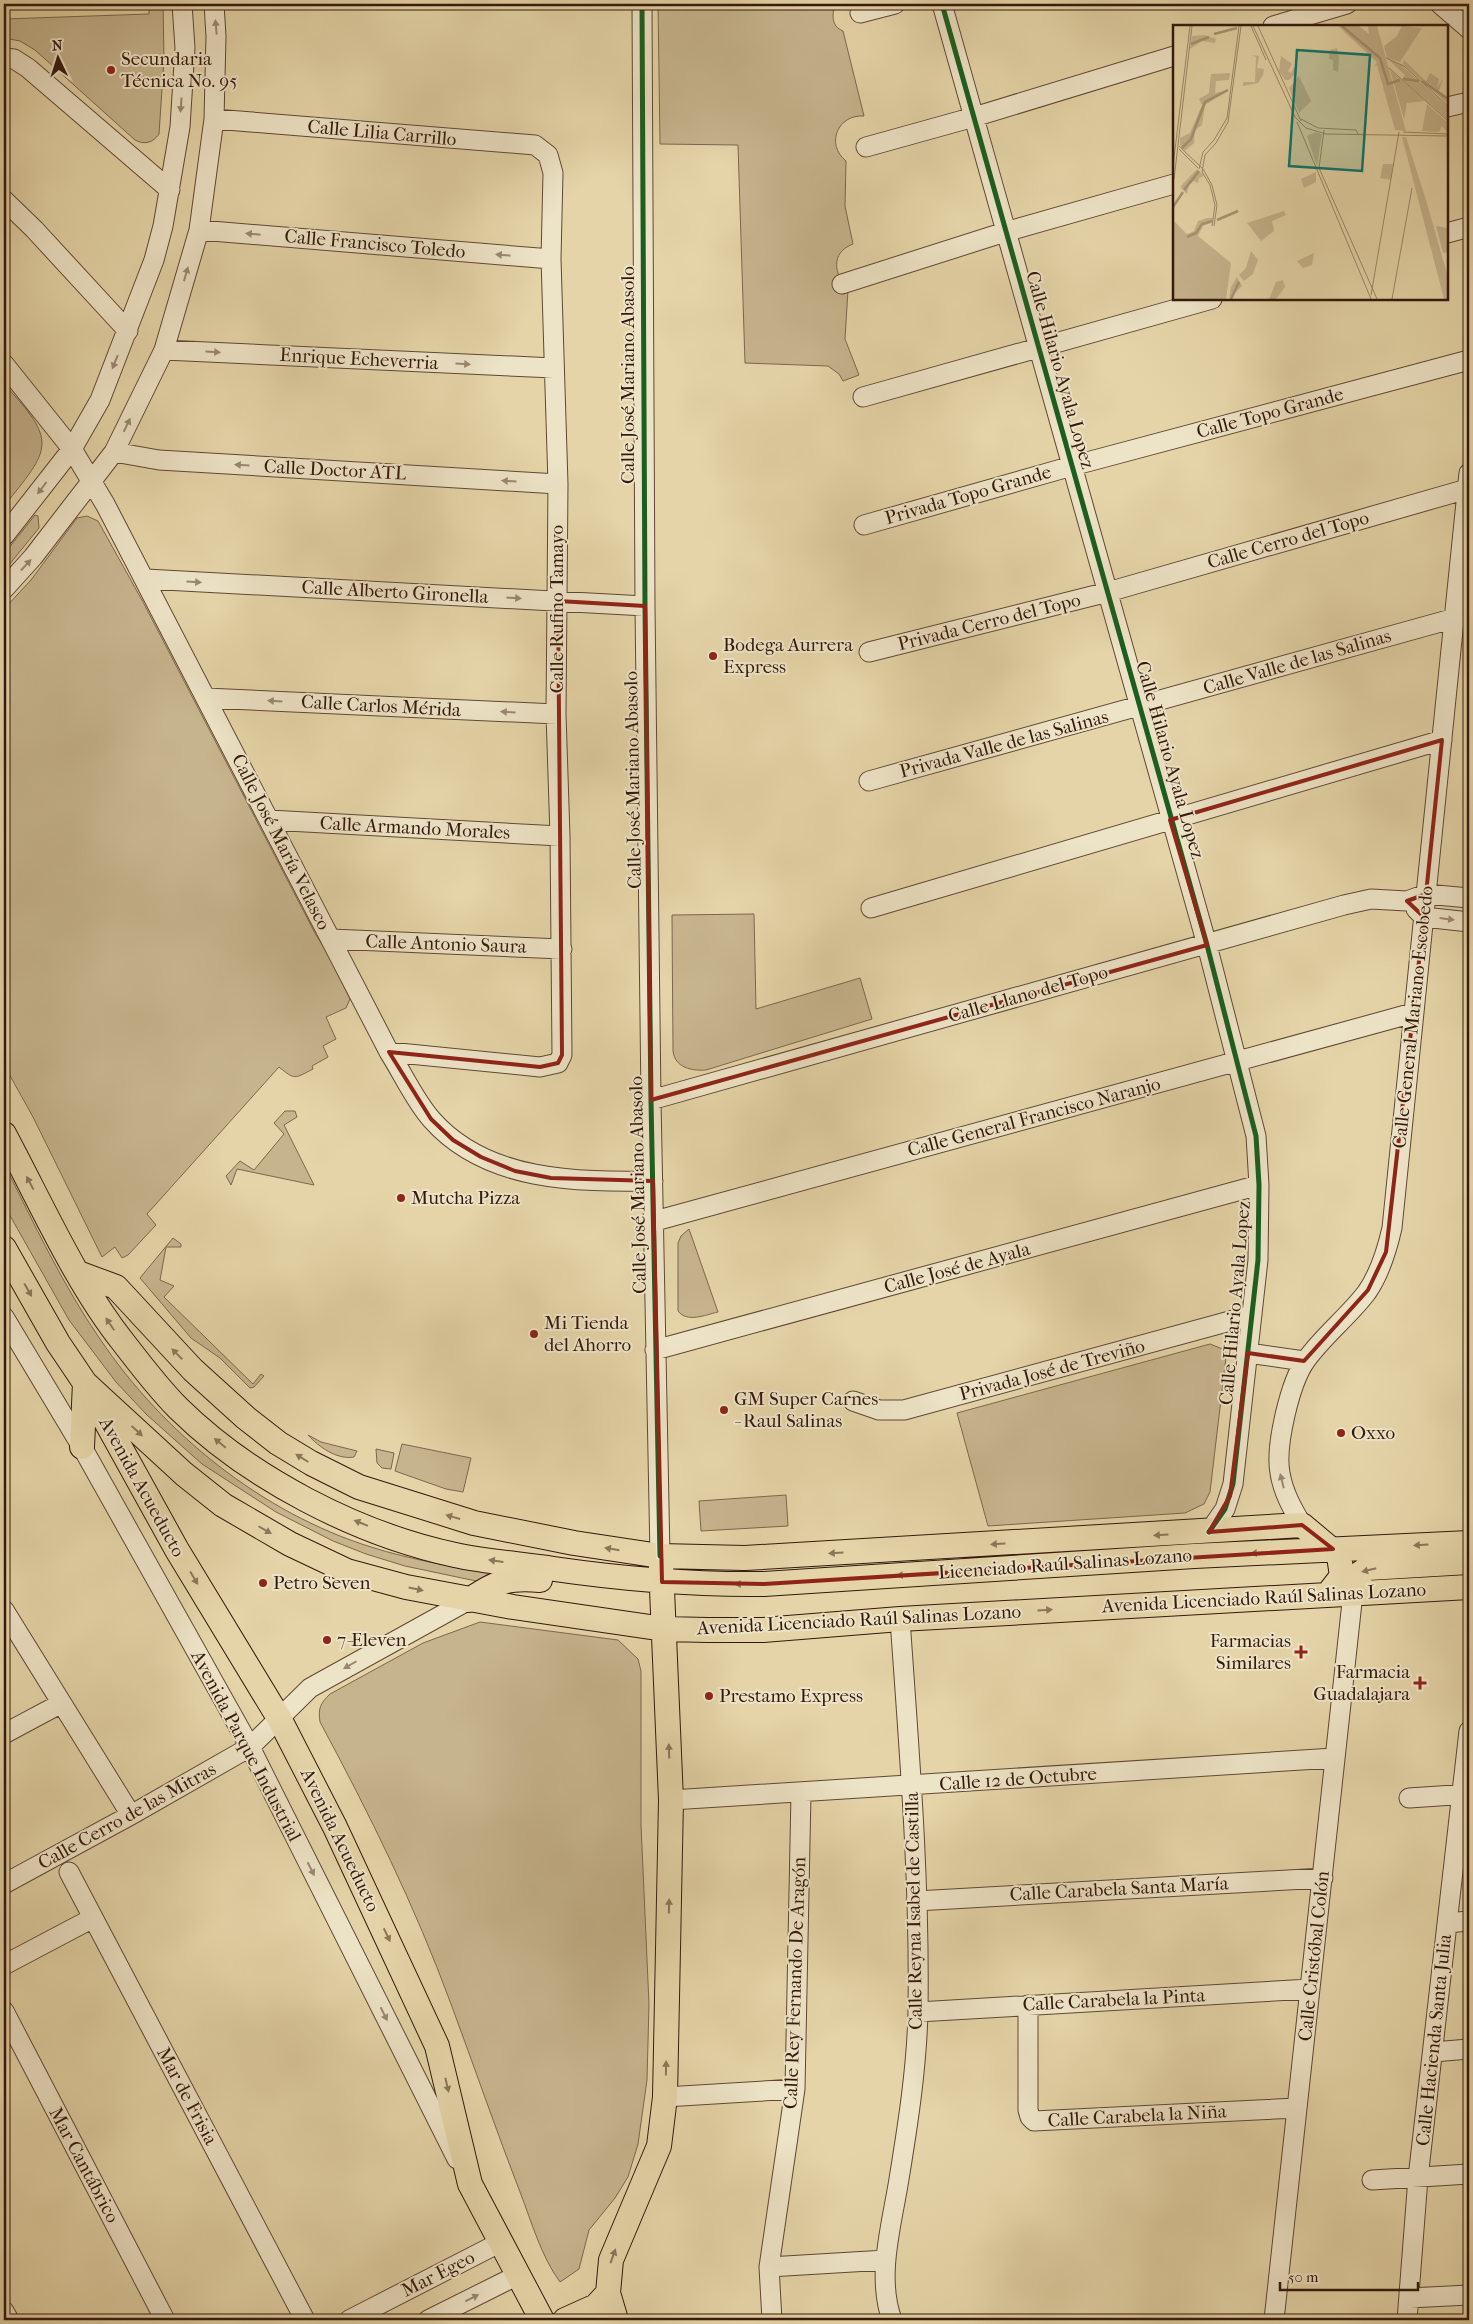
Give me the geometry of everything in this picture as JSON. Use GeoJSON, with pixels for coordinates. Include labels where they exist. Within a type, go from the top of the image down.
{"type":"FeatureCollection","features":[{"type":"Feature","properties":{"kind":"main road"},"geometry":{"type":"LineString","coordinates":[[4,1134],[78,1273],[108,1322],[178,1408],[225,1447],[268,1478],[332,1512],[406,1542],[456,1555],[596,1575],[662,1582]]}},
{"type":"Feature","properties":{"kind":"main road","name":"Avenida Licenciado Raúl Salinas Lozano"},"geometry":{"type":"LineString","coordinates":[[4,1248],[58,1343],[84,1383],[184,1474],[223,1505],[274,1535],[330,1564],[366,1578],[469,1600],[664,1629],[763,1630],[900,1619],[1469,1587]]}},
{"type":"Feature","properties":{"kind":"main road"},"geometry":{"type":"LineString","coordinates":[[78,1273],[116,1286],[193,1370],[270,1437],[311,1463],[359,1487],[474,1523],[565,1541],[660,1556],[745,1558],[1302,1525],[1333,1550],[1341,1562],[1342,1576],[1328,1594]]}},
{"type":"Feature","properties":{"kind":"main road"},"geometry":{"type":"LineString","coordinates":[[82,1447],[84,1383]]}},
{"type":"Feature","properties":{"kind":"main road","name":"Avenida Acueducto"},"geometry":{"type":"LineString","coordinates":[[84,1383],[177,1550],[280,1718],[339,1836],[437,2046],[470,2184],[542,2320]]}},
{"type":"Feature","properties":{"kind":"main road","name":"Licenciado Raúl Salinas Lozano"},"geometry":{"type":"LineString","coordinates":[[662,1582],[713,1585],[764,1584],[1194,1556],[1469,1543]]}},
{"type":"Feature","properties":{"kind":"main road"},"geometry":{"type":"LineString","coordinates":[[616,2320],[608,2293],[611,2260],[660,2146],[665,2098],[671,1800],[660,1556]]}},
{"type":"Feature","properties":{"kind":"main road"},"geometry":{"type":"LineString","coordinates":[[1352,1593],[1356,1576],[1368,1568],[1469,1562]]}},
{"type":"Feature","properties":{"kind":"main road"},"geometry":{"type":"LineString","coordinates":[[469,1600],[501,1581],[514,1578],[570,1583],[589,1580],[596,1575]]}},
{"type":"Feature","properties":{"kind":"main road"},"geometry":{"type":"LineString","coordinates":[[565,2320],[596,2306],[608,2293]]}},
{"type":"Feature","properties":{"kind":"street"},"geometry":{"type":"LineString","coordinates":[[4,536],[72,449],[100,400],[154,260],[170,190],[180,118],[185,48],[182,4]]}},
{"type":"Feature","properties":{"kind":"street"},"geometry":{"type":"LineString","coordinates":[[4,589],[33,557],[114,452],[164,350],[199,230],[214,119],[216,36],[214,4]]}},
{"type":"Feature","properties":{"kind":"street","name":"Calle José Mariano Abasolo"},"geometry":{"type":"LineString","coordinates":[[642,4],[645,606],[651,1100],[655,1221],[655,1350],[660,1556]]}},
{"type":"Feature","properties":{"kind":"street"},"geometry":{"type":"LineString","coordinates":[[860,13],[894,4]]}},
{"type":"Feature","properties":{"kind":"street","name":"Calle Hilario Ayala Lopez"},"geometry":{"type":"LineString","coordinates":[[942,4],[1005,232],[1040,347],[1170,820],[1207,945],[1256,1136],[1260,1185],[1258,1260],[1248,1353],[1230,1496],[1225,1509],[1209,1532]]}},
{"type":"Feature","properties":{"kind":"street"},"geometry":{"type":"LineString","coordinates":[[1276,25],[1347,4]]}},
{"type":"Feature","properties":{"kind":"street"},"geometry":{"type":"LineString","coordinates":[[1440,4],[1469,29]]}},
{"type":"Feature","properties":{"kind":"street"},"geometry":{"type":"LineString","coordinates":[[866,147],[974,117],[1173,56]]}},
{"type":"Feature","properties":{"kind":"street"},"geometry":{"type":"LineString","coordinates":[[4,58],[14,59],[28,68],[170,190]]}},
{"type":"Feature","properties":{"kind":"street"},"geometry":{"type":"LineString","coordinates":[[1448,108],[1469,102]]}},
{"type":"Feature","properties":{"kind":"street","name":"Calle Lilia Carrillo"},"geometry":{"type":"LineString","coordinates":[[214,119],[535,145],[548,155]]}},
{"type":"Feature","properties":{"kind":"street","name":"Calle Rufino Tamayo"},"geometry":{"type":"LineString","coordinates":[[389,1052],[540,1067],[558,1063],[563,1042],[556,714],[558,484],[551,259],[553,173],[548,155]]}},
{"type":"Feature","properties":{"kind":"street"},"geometry":{"type":"LineString","coordinates":[[842,284],[1005,232],[1173,184]]}},
{"type":"Feature","properties":{"kind":"street"},"geometry":{"type":"LineString","coordinates":[[4,200],[34,229],[128,331]]}},
{"type":"Feature","properties":{"kind":"street"},"geometry":{"type":"LineString","coordinates":[[1448,233],[1469,227]]}},
{"type":"Feature","properties":{"kind":"street","name":"Calle Francisco Toledo"},"geometry":{"type":"LineString","coordinates":[[199,230],[551,259]]}},
{"type":"Feature","properties":{"kind":"street"},"geometry":{"type":"LineString","coordinates":[[863,397],[1208,300]]}},
{"type":"Feature","properties":{"kind":"street","name":"Enrique Echeverria"},"geometry":{"type":"LineString","coordinates":[[164,350],[554,368]]}},
{"type":"Feature","properties":{"kind":"street","name":"Calle Topo Grande"},"geometry":{"type":"LineString","coordinates":[[1072,466],[1469,360]]}},
{"type":"Feature","properties":{"kind":"street","name":"Calle José María Velasco"},"geometry":{"type":"LineString","coordinates":[[4,364],[72,449],[92,480],[146,579],[389,1052],[431,1119],[453,1140],[481,1157],[515,1171],[551,1178],[607,1182],[653,1181]]}},
{"type":"Feature","properties":{"kind":"street","name":"Calle Doctor ATL"},"geometry":{"type":"LineString","coordinates":[[114,452],[160,460],[558,484]]}},
{"type":"Feature","properties":{"kind":"street","name":"Privada Topo Grande"},"geometry":{"type":"LineString","coordinates":[[864,525],[1072,466]]}},
{"type":"Feature","properties":{"kind":"street","name":"Calle Cerro del Topo"},"geometry":{"type":"LineString","coordinates":[[1108,592],[1468,481]]}},
{"type":"Feature","properties":{"kind":"street","name":"Calle General Mariano Escobedo"},"geometry":{"type":"LineString","coordinates":[[1302,1525],[1284,1490],[1279,1470],[1282,1426],[1286,1408],[1304,1362],[1368,1290],[1386,1252],[1392,1228],[1468,481]]}},
{"type":"Feature","properties":{"kind":"street","name":"Calle Alberto Gironella"},"geometry":{"type":"LineString","coordinates":[[146,579],[645,606]]}},
{"type":"Feature","properties":{"kind":"street","name":"Privada Cerro del Topo"},"geometry":{"type":"LineString","coordinates":[[869,652],[1108,592]]}},
{"type":"Feature","properties":{"kind":"street","name":"Calle Valle de las Salinas"},"geometry":{"type":"LineString","coordinates":[[1139,707],[1455,618]]}},
{"type":"Feature","properties":{"kind":"street","name":"Calle Carlos Mérida"},"geometry":{"type":"LineString","coordinates":[[206,698],[556,714]]}},
{"type":"Feature","properties":{"kind":"street","name":"Privada Valle de las Salinas"},"geometry":{"type":"LineString","coordinates":[[869,781],[1139,707]]}},
{"type":"Feature","properties":{"kind":"street"},"geometry":{"type":"LineString","coordinates":[[871,908],[1442,740]]}},
{"type":"Feature","properties":{"kind":"street","name":"Calle Armando Morales"},"geometry":{"type":"LineString","coordinates":[[269,820],[560,836]]}},
{"type":"Feature","properties":{"kind":"street"},"geometry":{"type":"LineString","coordinates":[[1426,894],[1469,898]]}},
{"type":"Feature","properties":{"kind":"street","name":"Calle Llano del Topo"},"geometry":{"type":"LineString","coordinates":[[651,1100],[1344,905],[1371,899],[1407,901],[1426,894]]}},
{"type":"Feature","properties":{"kind":"street"},"geometry":{"type":"LineString","coordinates":[[1407,901],[1424,917],[1469,922]]}},
{"type":"Feature","properties":{"kind":"street","name":"Calle Antonio Saura"},"geometry":{"type":"LineString","coordinates":[[331,939],[562,949]]}},
{"type":"Feature","properties":{"kind":"street","name":"Calle General Francisco Naranjo"},"geometry":{"type":"LineString","coordinates":[[655,1221],[1413,1013]]}},
{"type":"Feature","properties":{"kind":"street","name":"Calle José de Ayala"},"geometry":{"type":"LineString","coordinates":[[655,1350],[1260,1185]]}},
{"type":"Feature","properties":{"kind":"street","name":"Privada José de Treviño"},"geometry":{"type":"LineString","coordinates":[[853,1401],[879,1410],[904,1410],[1252,1315]]}},
{"type":"Feature","properties":{"kind":"street","name":"Avenida Parque Industrial"},"geometry":{"type":"LineString","coordinates":[[4,1317],[82,1447],[250,1747],[470,2184]]}},
{"type":"Feature","properties":{"kind":"street"},"geometry":{"type":"LineString","coordinates":[[1248,1353],[1304,1362]]}},
{"type":"Feature","properties":{"kind":"street","name":"Calle Cristóbal Colón"},"geometry":{"type":"LineString","coordinates":[[1274,2320],[1352,1593]]}},
{"type":"Feature","properties":{"kind":"street","name":"Calle Cerro de las Mitras"},"geometry":{"type":"LineString","coordinates":[[4,1884],[131,1815],[250,1747],[310,1688],[469,1600]]}},
{"type":"Feature","properties":{"kind":"street"},"geometry":{"type":"LineString","coordinates":[[4,1610],[60,1704],[131,1815]]}},
{"type":"Feature","properties":{"kind":"street","name":"Calle Reyna Isabel de Castilla"},"geometry":{"type":"LineString","coordinates":[[892,2320],[889,2309],[886,2260],[909,2113],[918,2012],[912,1785],[900,1619]]}},
{"type":"Feature","properties":{"kind":"street"},"geometry":{"type":"LineString","coordinates":[[4,1734],[60,1704]]}},
{"type":"Feature","properties":{"kind":"street","name":"Calle Hacienda Santa Julia"},"geometry":{"type":"LineString","coordinates":[[1407,2320],[1418,2178],[1447,1923],[1466,1794],[1469,1731]]}},
{"type":"Feature","properties":{"kind":"street","name":"Calle 12 de Octubre"},"geometry":{"type":"LineString","coordinates":[[671,1800],[1334,1758]]}},
{"type":"Feature","properties":{"kind":"street","name":"Calle Rey Fernando De Aragón"},"geometry":{"type":"LineString","coordinates":[[772,2320],[769,2267],[795,2089],[801,1793]]}},
{"type":"Feature","properties":{"kind":"street"},"geometry":{"type":"LineString","coordinates":[[1409,1798],[1466,1794]]}},
{"type":"Feature","properties":{"kind":"street","name":"Mar de Frisia"},"geometry":{"type":"LineString","coordinates":[[69,1872],[305,2320]]}},
{"type":"Feature","properties":{"kind":"street","name":"Calle Carabela Santa María"},"geometry":{"type":"LineString","coordinates":[[916,1901],[1322,1878]]}},
{"type":"Feature","properties":{"kind":"street"},"geometry":{"type":"LineString","coordinates":[[4,1965],[93,1918]]}},
{"type":"Feature","properties":{"kind":"street"},"geometry":{"type":"LineString","coordinates":[[1447,1923],[1469,1921]]}},
{"type":"Feature","properties":{"kind":"street","name":"Calle Carabela la Pinta"},"geometry":{"type":"LineString","coordinates":[[918,2012],[1310,1989]]}},
{"type":"Feature","properties":{"kind":"street","name":"Calle Carabela la Niña"},"geometry":{"type":"LineString","coordinates":[[1028,2005],[1028,2110],[1030,2117],[1034,2121],[1297,2108]]}},
{"type":"Feature","properties":{"kind":"street","name":"Mar Cantábrico"},"geometry":{"type":"LineString","coordinates":[[4,2011],[165,2320]]}},
{"type":"Feature","properties":{"kind":"street"},"geometry":{"type":"LineString","coordinates":[[1433,2052],[1469,2049]]}},
{"type":"Feature","properties":{"kind":"street"},"geometry":{"type":"LineString","coordinates":[[665,2098],[795,2089]]}},
{"type":"Feature","properties":{"kind":"street"},"geometry":{"type":"LineString","coordinates":[[1372,2180],[1469,2174]]}},
{"type":"Feature","properties":{"kind":"street","name":"Mar Egeo"},"geometry":{"type":"LineString","coordinates":[[350,2320],[500,2242]]}},
{"type":"Feature","properties":{"kind":"street"},"geometry":{"type":"LineString","coordinates":[[769,2267],[886,2260]]}},
{"type":"Feature","properties":{"kind":"street","name":"Mar Egeo"},"geometry":{"type":"LineString","coordinates":[[428,2320],[518,2275]]}},
{"type":"Feature","properties":{"kind":"street"},"geometry":{"type":"LineString","coordinates":[[1409,2298],[1469,2295]]}},
{"type":"Feature","properties":{"kind":"street"},"geometry":{"type":"LineString","coordinates":[[4,2311],[9,2320]]}},
{"type":"Feature","properties":{"kind":"highlighted area"},"geometry":{"type":"Polygon","coordinates":[[[558,601],[645,606],[651,1100],[1207,945],[1170,820],[1442,740],[1426,894],[1407,901],[1424,917],[1386,1252],[1368,1290],[1304,1361],[1248,1353],[1230,1496],[1209,1532],[1302,1525],[1333,1549],[764,1584],[662,1582],[653,1181],[551,1178],[515,1171],[481,1157],[453,1140],[431,1119],[389,1052],[540,1067],[558,1063],[562,1055],[558,601]]]}},
{"type":"Feature","properties":{"kind":"shaded area","name":"Secundaria Técnica No. 95"},"geometry":{"type":"Polygon","coordinates":[[[149,4],[163,4],[164,59],[159,134],[148,142],[135,140],[35,50],[20,41],[4,38],[4,19],[149,14],[149,4]]]}},
{"type":"Feature","properties":{"kind":"shaded area"},"geometry":{"type":"Polygon","coordinates":[[[658,4],[835,4],[833,20],[836,26],[843,31],[864,116],[847,120],[837,131],[836,139],[836,147],[846,161],[845,206],[853,244],[846,248],[838,258],[837,271],[848,290],[845,339],[859,375],[843,381],[839,374],[828,366],[745,363],[738,145],[660,144],[658,4]]]}},
{"type":"Feature","properties":{"kind":"shaded area"},"geometry":{"type":"Polygon","coordinates":[[[4,384],[33,419],[40,433],[42,445],[39,457],[31,471],[4,506],[4,384]]]}},
{"type":"Feature","properties":{"kind":"shaded area"},"geometry":{"type":"Polygon","coordinates":[[[35,515],[38,516],[39,528],[4,571],[4,554],[35,515]]]}},
{"type":"Feature","properties":{"kind":"shaded area"},"geometry":{"type":"Polygon","coordinates":[[[87,516],[98,521],[143,602],[316,935],[333,962],[350,999],[346,1008],[326,1017],[336,1039],[323,1046],[328,1057],[312,1066],[313,1069],[295,1077],[279,1067],[147,1214],[156,1225],[128,1255],[122,1258],[115,1247],[102,1257],[33,1117],[4,1065],[4,609],[31,580],[77,518],[87,516]]]}},
{"type":"Feature","properties":{"kind":"shaded area"},"geometry":{"type":"Polygon","coordinates":[[[754,914],[756,1009],[860,978],[872,1019],[706,1070],[695,1070],[685,1067],[674,1057],[673,1051],[672,915],[754,914]]]}},
{"type":"Feature","properties":{"kind":"shaded area"},"geometry":{"type":"Polygon","coordinates":[[[285,1111],[295,1111],[297,1117],[284,1125],[314,1185],[237,1169],[231,1185],[226,1176],[240,1161],[254,1170],[284,1134],[274,1123],[285,1111]]]}},
{"type":"Feature","properties":{"kind":"shaded area"},"geometry":{"type":"Polygon","coordinates":[[[4,1164],[73,1297],[100,1339],[125,1374],[154,1406],[218,1466],[254,1491],[292,1513],[331,1532],[402,1556],[496,1574],[476,1581],[405,1566],[366,1554],[333,1541],[276,1512],[202,1464],[147,1415],[116,1382],[69,1320],[4,1205],[4,1164]]]}},
{"type":"Feature","properties":{"kind":"shaded area"},"geometry":{"type":"Polygon","coordinates":[[[689,1229],[718,1312],[696,1317],[686,1317],[678,1311],[678,1243],[681,1236],[689,1229]]]}},
{"type":"Feature","properties":{"kind":"shaded area"},"geometry":{"type":"Polygon","coordinates":[[[173,1238],[181,1244],[181,1247],[166,1247],[160,1280],[174,1286],[164,1297],[253,1384],[261,1374],[264,1376],[254,1387],[250,1388],[220,1358],[191,1338],[140,1278],[173,1238]]]}},
{"type":"Feature","properties":{"kind":"shaded area"},"geometry":{"type":"Polygon","coordinates":[[[1210,1344],[1225,1350],[1226,1357],[1210,1492],[1204,1504],[1185,1513],[988,1526],[957,1413],[1210,1344]]]}},
{"type":"Feature","properties":{"kind":"shaded area"},"geometry":{"type":"Polygon","coordinates":[[[308,1435],[321,1442],[357,1451],[354,1457],[341,1457],[317,1444],[308,1435]]]}},
{"type":"Feature","properties":{"kind":"shaded area"},"geometry":{"type":"Polygon","coordinates":[[[402,1444],[471,1458],[463,1492],[446,1489],[395,1471],[402,1444]]]}},
{"type":"Feature","properties":{"kind":"shaded area"},"geometry":{"type":"Polygon","coordinates":[[[376,1449],[394,1453],[391,1469],[382,1468],[377,1463],[376,1449]]]}},
{"type":"Feature","properties":{"kind":"shaded area"},"geometry":{"type":"Polygon","coordinates":[[[786,1495],[788,1526],[701,1531],[699,1501],[786,1495]]]}},
{"type":"Feature","properties":{"kind":"shaded area"},"geometry":{"type":"Polygon","coordinates":[[[480,1622],[618,1640],[638,1659],[641,1671],[641,1825],[649,2004],[647,2080],[638,2144],[628,2177],[615,2198],[589,2230],[579,2269],[560,2282],[547,2261],[537,2239],[437,1967],[407,1896],[320,1722],[320,1707],[330,1694],[423,1643],[480,1622]]]}},
{"type":"Feature","properties":{"kind":"cycle path"},"geometry":{"type":"LineString","coordinates":[[642,4],[645,606],[651,1100],[660,1556]]}},
{"type":"Feature","properties":{"kind":"cycle path"},"geometry":{"type":"LineString","coordinates":[[942,4],[1207,945],[1256,1136],[1259,1185],[1258,1260],[1233,1484],[1225,1509],[1209,1532]]}},
{"type":"Feature","properties":{"kind":"place","name":"Secundaria Técnica No. 95"},"geometry":{"type":"Point","coordinates":[111,70]}},
{"type":"Feature","properties":{"kind":"place","name":"Bodega Aurrera Express"},"geometry":{"type":"Point","coordinates":[713,656]}},
{"type":"Feature","properties":{"kind":"place","name":"Mutcha Pizza"},"geometry":{"type":"Point","coordinates":[401,1198]}},
{"type":"Feature","properties":{"kind":"place","name":"Mi Tienda del Ahorro"},"geometry":{"type":"Point","coordinates":[534,1334]}},
{"type":"Feature","properties":{"kind":"place","name":"GM Super Carnes - Raul Salinas"},"geometry":{"type":"Point","coordinates":[724,1410]}},
{"type":"Feature","properties":{"kind":"place","name":"Oxxo"},"geometry":{"type":"Point","coordinates":[1341,1433]}},
{"type":"Feature","properties":{"kind":"place","name":"Petro Seven"},"geometry":{"type":"Point","coordinates":[263,1583]}},
{"type":"Feature","properties":{"kind":"place","name":"7-Eleven"},"geometry":{"type":"Point","coordinates":[327,1640]}},
{"type":"Feature","properties":{"kind":"place","name":"Farmacias Similares"},"geometry":{"type":"Point","coordinates":[1301,1652]}},
{"type":"Feature","properties":{"kind":"place","name":"Farmacia Guadalajara"},"geometry":{"type":"Point","coordinates":[1420,1683]}},
{"type":"Feature","properties":{"kind":"place","name":"Prestamo Express"},"geometry":{"type":"Point","coordinates":[709,1696]}}]}
